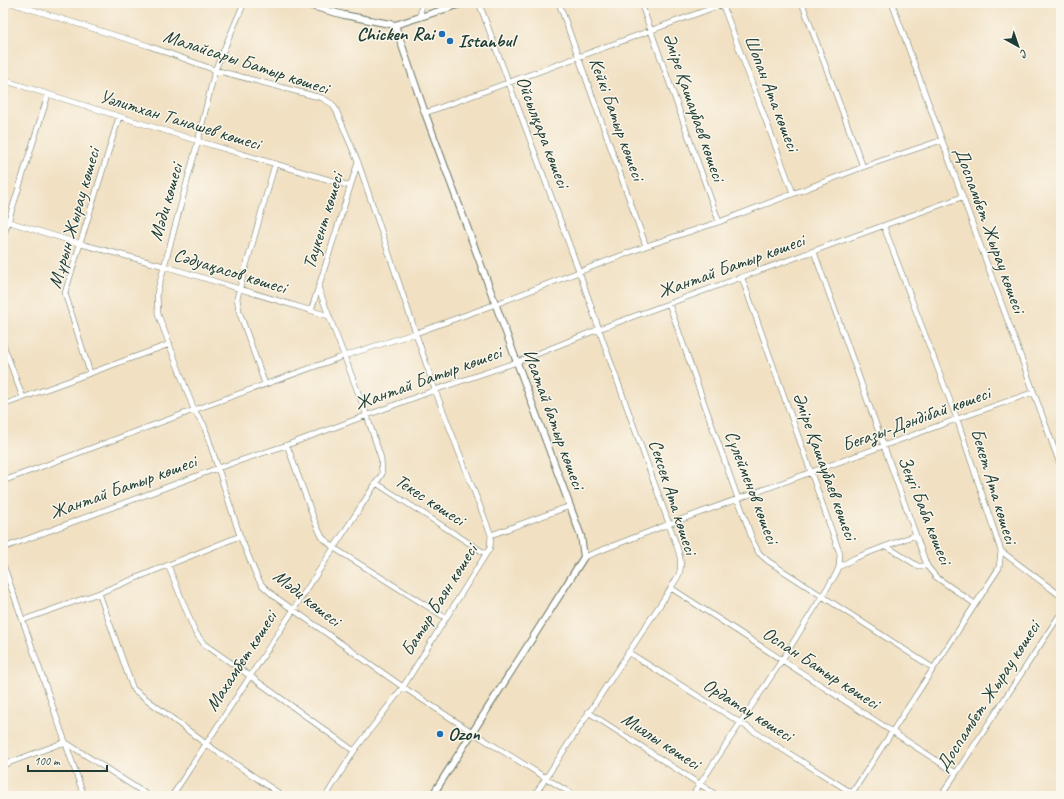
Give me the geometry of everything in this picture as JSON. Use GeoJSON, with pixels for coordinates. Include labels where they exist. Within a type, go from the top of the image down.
{"type":"FeatureCollection","features":[{"type":"Feature","properties":{"kind":"street","name":"Малайсары Батыр көшесі"},"geometry":{"type":"LineString","coordinates":[[11,3],[149,46],[215,70],[322,98],[327,101],[336,110],[358,162],[416,333]]}},
{"type":"Feature","properties":{"kind":"street","name":"Мәди көшесі"},"geometry":{"type":"LineString","coordinates":[[244,3],[215,70],[198,142],[157,293],[158,314],[194,410],[204,425],[240,536],[257,577],[275,597],[403,686],[472,732],[575,796]]}},
{"type":"Feature","properties":{"kind":"street"},"geometry":{"type":"LineString","coordinates":[[301,3],[344,15],[395,26],[464,3]]}},
{"type":"Feature","properties":{"kind":"street"},"geometry":{"type":"LineString","coordinates":[[420,17],[422,3]]}},
{"type":"Feature","properties":{"kind":"street","name":"Ойсылқара көшесі"},"geometry":{"type":"LineString","coordinates":[[479,3],[579,271]]}},
{"type":"Feature","properties":{"kind":"street","name":"Кейкі Батыр көшесі"},"geometry":{"type":"LineString","coordinates":[[559,3],[646,246]]}},
{"type":"Feature","properties":{"kind":"street","name":"Әміре Қашаубаев көшесі"},"geometry":{"type":"LineString","coordinates":[[641,3],[719,222]]}},
{"type":"Feature","properties":{"kind":"street"},"geometry":{"type":"LineString","coordinates":[[802,3],[863,167]]}},
{"type":"Feature","properties":{"kind":"street","name":"Доспамбет Жырау көшесі"},"geometry":{"type":"LineString","coordinates":[[892,3],[1061,467]]}},
{"type":"Feature","properties":{"kind":"street"},"geometry":{"type":"LineString","coordinates":[[425,113],[723,4]]}},
{"type":"Feature","properties":{"kind":"street","name":"Шопан Ата көшесі"},"geometry":{"type":"LineString","coordinates":[[723,4],[793,193]]}},
{"type":"Feature","properties":{"kind":"street","name":"Исатай батыр көшесі"},"geometry":{"type":"LineString","coordinates":[[395,26],[425,113],[581,536],[584,557]]}},
{"type":"Feature","properties":{"kind":"street","name":"Уәлитхан Танашев көшесі"},"geometry":{"type":"LineString","coordinates":[[3,80],[198,142],[350,186]]}},
{"type":"Feature","properties":{"kind":"street"},"geometry":{"type":"LineString","coordinates":[[3,238],[6,221],[48,95]]}},
{"type":"Feature","properties":{"kind":"street","name":"Мұрын Жырау көшесі"},"geometry":{"type":"LineString","coordinates":[[90,373],[65,293],[119,117]]}},
{"type":"Feature","properties":{"kind":"street"},"geometry":{"type":"LineString","coordinates":[[3,481],[265,384],[344,356],[416,333],[496,304],[646,246],[719,222],[863,167],[942,140]]}},
{"type":"Feature","properties":{"kind":"street","name":"Таукент көшесі"},"geometry":{"type":"LineString","coordinates":[[311,311],[358,162]]}},
{"type":"Feature","properties":{"kind":"street"},"geometry":{"type":"LineString","coordinates":[[265,384],[239,311],[237,298],[238,289],[275,164]]}},
{"type":"Feature","properties":{"kind":"street","name":"Жантай Батыр көшесі"},"geometry":{"type":"LineString","coordinates":[[3,548],[218,468],[287,445],[435,390],[517,362],[599,329],[962,198]]}},
{"type":"Feature","properties":{"kind":"street","name":"Сәдуақасов көшесі"},"geometry":{"type":"LineString","coordinates":[[6,221],[81,244],[164,266],[329,316]]}},
{"type":"Feature","properties":{"kind":"street","name":"Бекет Ата көшесі"},"geometry":{"type":"LineString","coordinates":[[851,795],[999,568],[1001,551],[957,419],[884,227]]}},
{"type":"Feature","properties":{"kind":"street","name":"Зеңгі Баба көшесі"},"geometry":{"type":"LineString","coordinates":[[814,252],[927,566],[936,577],[975,604]]}},
{"type":"Feature","properties":{"kind":"street","name":"Сексек Ата көшесі"},"geometry":{"type":"LineString","coordinates":[[534,796],[671,588],[679,573],[681,565],[579,271]]}},
{"type":"Feature","properties":{"kind":"street","name":"Әміре Қашаубаев көшесі"},"geometry":{"type":"LineString","coordinates":[[692,796],[782,660],[839,567],[840,554],[742,278]]}},
{"type":"Feature","properties":{"kind":"street","name":"Махамбет көшесі"},"geometry":{"type":"LineString","coordinates":[[172,796],[382,474],[381,458],[367,416],[318,287]]}},
{"type":"Feature","properties":{"kind":"street","name":"Сүлейменов көшесі"},"geometry":{"type":"LineString","coordinates":[[669,304],[754,544],[759,553],[768,561],[933,668]]}},
{"type":"Feature","properties":{"kind":"street","name":"Батыр Баян көшесі"},"geometry":{"type":"LineString","coordinates":[[326,796],[354,751],[403,686],[490,548],[491,535],[435,390],[416,333]]}},
{"type":"Feature","properties":{"kind":"street"},"geometry":{"type":"LineString","coordinates":[[3,344],[23,398]]}},
{"type":"Feature","properties":{"kind":"street"},"geometry":{"type":"LineString","coordinates":[[3,405],[170,344]]}},
{"type":"Feature","properties":{"kind":"street","name":"Беғазы-Дәндібай көшесі"},"geometry":{"type":"LineString","coordinates":[[584,557],[668,524],[1034,392]]}},
{"type":"Feature","properties":{"kind":"street"},"geometry":{"type":"LineString","coordinates":[[287,445],[322,537],[334,548],[446,618]]}},
{"type":"Feature","properties":{"kind":"street","name":"Текес көшесі"},"geometry":{"type":"LineString","coordinates":[[376,483],[486,554]]}},
{"type":"Feature","properties":{"kind":"street"},"geometry":{"type":"LineString","coordinates":[[491,535],[570,506]]}},
{"type":"Feature","properties":{"kind":"street"},"geometry":{"type":"LineString","coordinates":[[839,567],[855,558],[916,535]]}},
{"type":"Feature","properties":{"kind":"street"},"geometry":{"type":"LineString","coordinates":[[23,620],[99,593],[240,536]]}},
{"type":"Feature","properties":{"kind":"street"},"geometry":{"type":"LineString","coordinates":[[886,546],[918,566],[927,566]]}},
{"type":"Feature","properties":{"kind":"street"},"geometry":{"type":"LineString","coordinates":[[1001,551],[1061,596]]}},
{"type":"Feature","properties":{"kind":"street"},"geometry":{"type":"LineString","coordinates":[[432,796],[584,557]]}},
{"type":"Feature","properties":{"kind":"street"},"geometry":{"type":"LineString","coordinates":[[3,564],[84,796]]}},
{"type":"Feature","properties":{"kind":"street"},"geometry":{"type":"LineString","coordinates":[[168,565],[195,632],[204,644],[354,751]]}},
{"type":"Feature","properties":{"kind":"street","name":"Оспан Батыр көшесі"},"geometry":{"type":"LineString","coordinates":[[671,588],[956,773]]}},
{"type":"Feature","properties":{"kind":"street"},"geometry":{"type":"LineString","coordinates":[[99,593],[133,689],[206,744],[283,796]]}},
{"type":"Feature","properties":{"kind":"street","name":"Доспамбет Жырау көшесі"},"geometry":{"type":"LineString","coordinates":[[941,796],[1061,613]]}},
{"type":"Feature","properties":{"kind":"street","name":"Ордатау көшесі"},"geometry":{"type":"LineString","coordinates":[[628,652],[851,795]]}},
{"type":"Feature","properties":{"kind":"street","name":"Миялы көшесі"},"geometry":{"type":"LineString","coordinates":[[588,712],[718,796]]}},
{"type":"Feature","properties":{"kind":"street"},"geometry":{"type":"LineString","coordinates":[[3,765],[65,742]]}},
{"type":"Feature","properties":{"kind":"street"},"geometry":{"type":"LineString","coordinates":[[65,742],[149,796]]}},
{"type":"Feature","properties":{"kind":"place","name":"Chicken Rai"},"geometry":{"type":"Point","coordinates":[442,34]}},
{"type":"Feature","properties":{"kind":"place","name":"Istanbul"},"geometry":{"type":"Point","coordinates":[450,41]}},
{"type":"Feature","properties":{"kind":"place","name":"Ozon"},"geometry":{"type":"Point","coordinates":[440,734]}}]}
